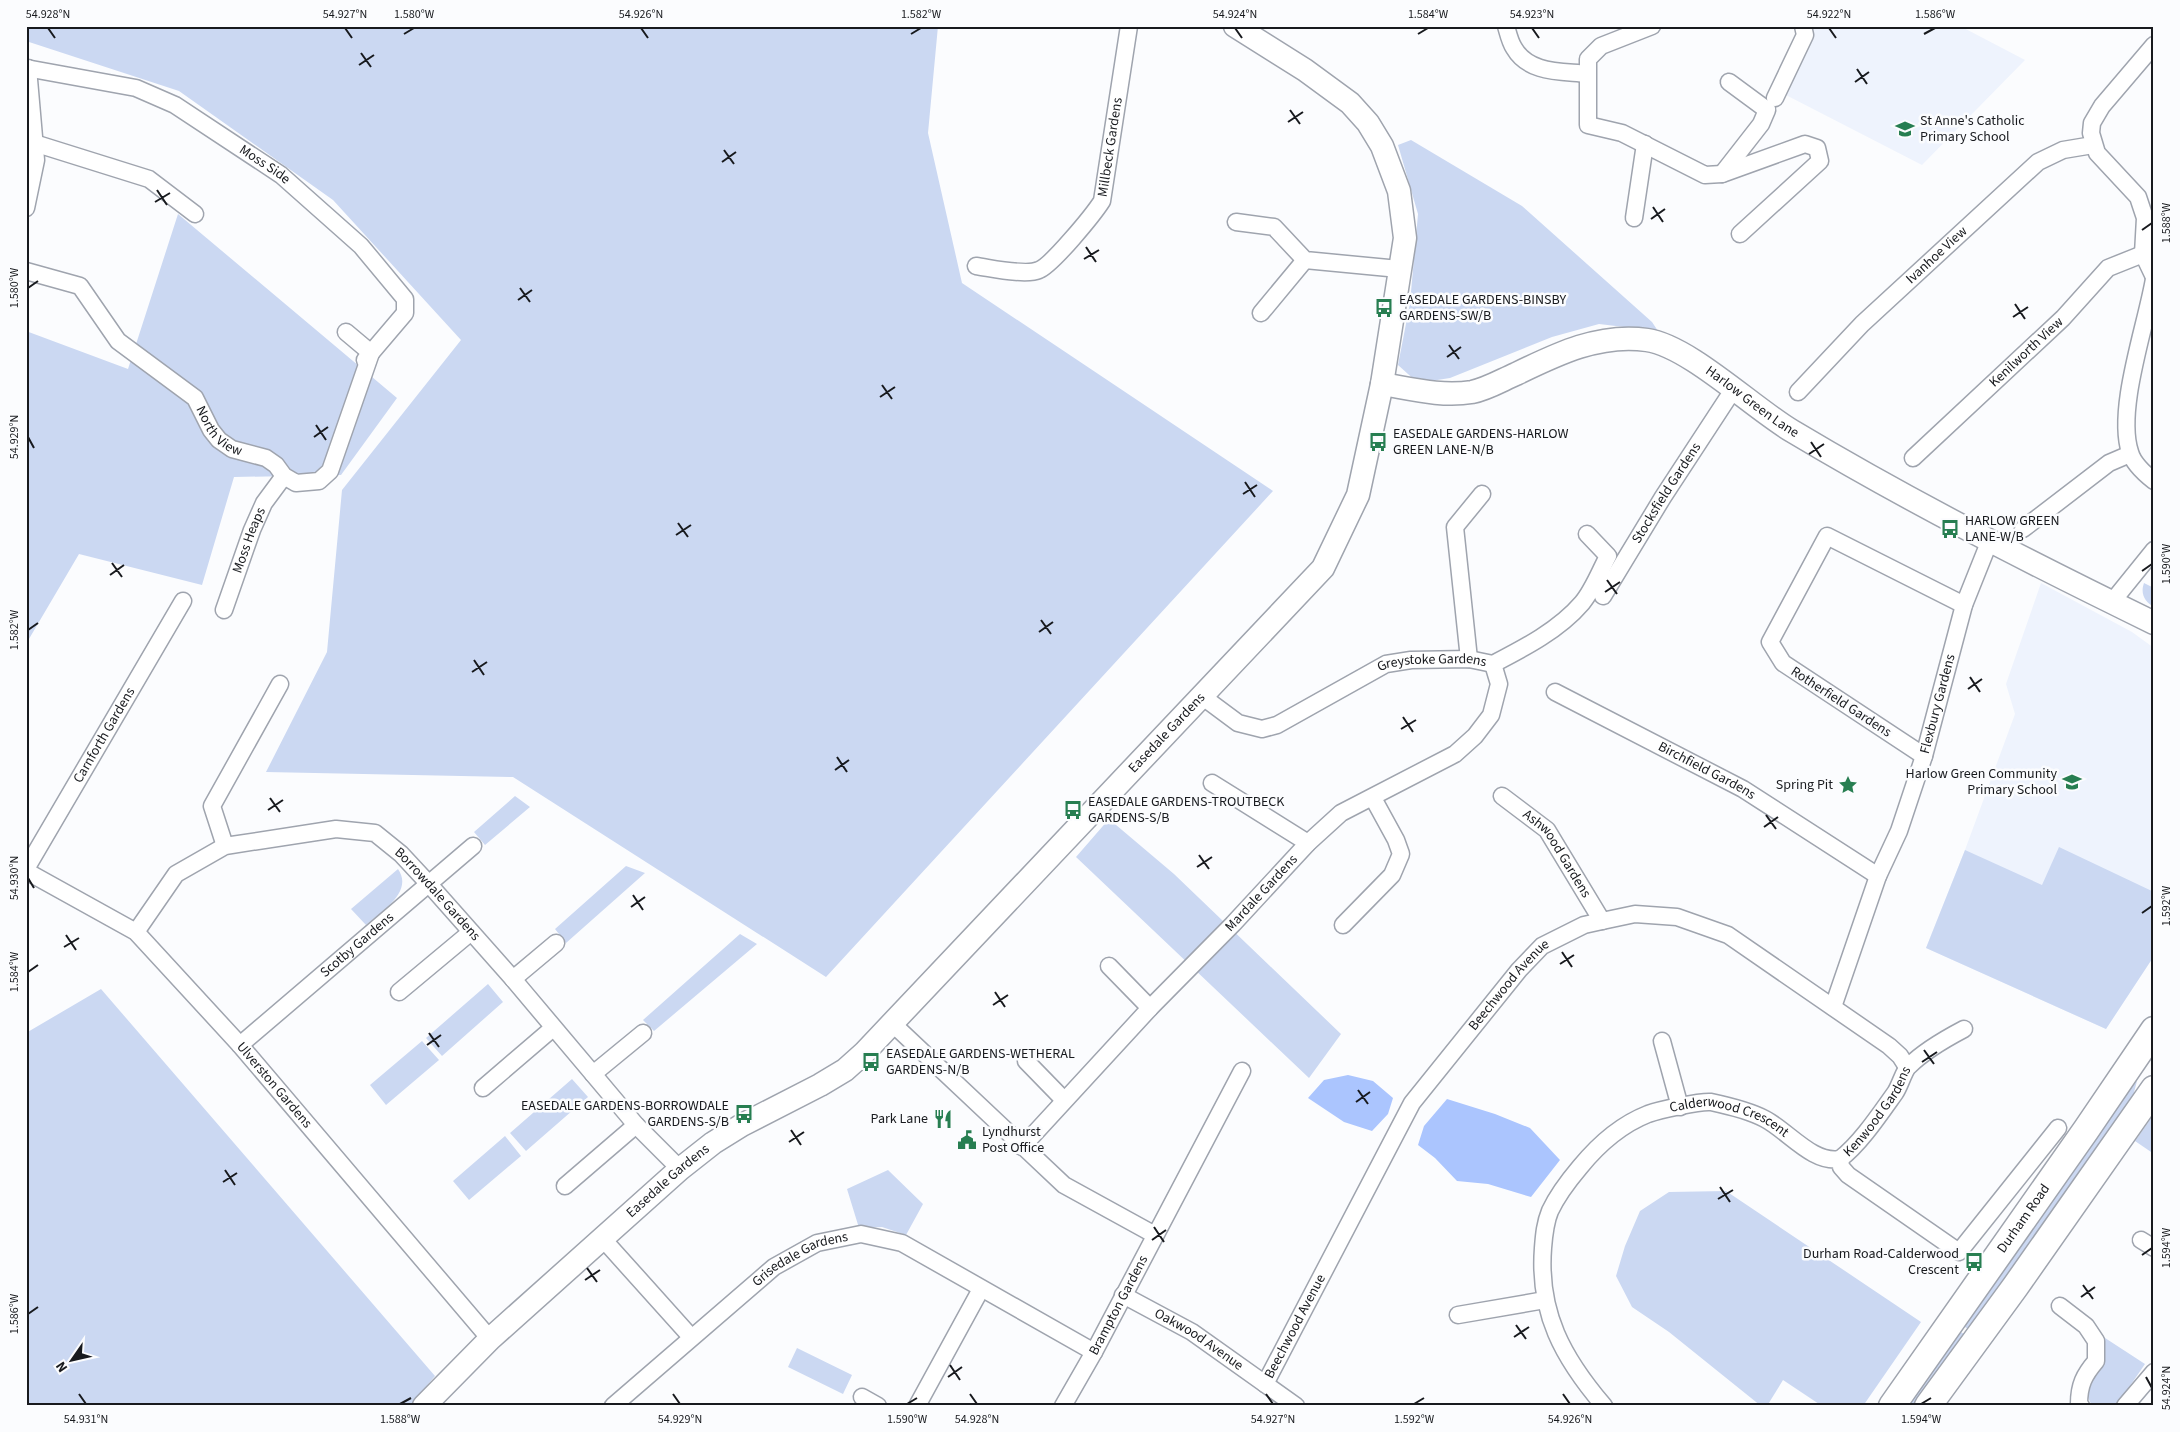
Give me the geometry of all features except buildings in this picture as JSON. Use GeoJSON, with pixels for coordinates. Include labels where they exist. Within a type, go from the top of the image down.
{"type":"FeatureCollection","features":[{"type":"Feature","properties":{"kind":"main road","name":"Durham Road"},"geometry":{"type":"LineString","coordinates":[[1892,1406],[2154,1030]]}},
{"type":"Feature","properties":{"kind":"main road"},"geometry":{"type":"LineString","coordinates":[[1928,1406],[2015,1287],[2154,1089]]}},
{"type":"Feature","properties":{"kind":"street","name":"Millbeck Gardens"},"geometry":{"type":"LineString","coordinates":[[976,266],[1029,272],[1039,270],[1092,218],[1102,201],[1129,26]]}},
{"type":"Feature","properties":{"kind":"street","name":"Easedale Gardens"},"geometry":{"type":"LineString","coordinates":[[424,1406],[490,1339],[680,1169],[713,1143],[742,1125],[845,1070],[893,1024],[1324,568],[1358,495],[1382,384],[1405,238],[1399,191],[1382,146],[1368,123],[1350,104],[1313,76],[1235,26]]}},
{"type":"Feature","properties":{"kind":"street"},"geometry":{"type":"LineString","coordinates":[[1506,26],[1513,48],[1523,60],[1540,69],[1587,74]]}},
{"type":"Feature","properties":{"kind":"street"},"geometry":{"type":"LineString","coordinates":[[1652,26],[1601,46],[1588,59],[1588,125],[1622,133],[1705,175],[1722,174],[1805,144],[1816,148],[1820,161],[1740,234]]}},
{"type":"Feature","properties":{"kind":"street"},"geometry":{"type":"LineString","coordinates":[[1775,98],[1804,34],[1803,26]]}},
{"type":"Feature","properties":{"kind":"street"},"geometry":{"type":"LineString","coordinates":[[2154,44],[2096,115],[2092,123],[2093,145],[2097,153],[2138,198],[2145,218],[2143,254],[2154,278],[2130,387],[2126,434],[2130,454],[2144,473],[2154,482]]}},
{"type":"Feature","properties":{"kind":"street"},"geometry":{"type":"LineString","coordinates":[[26,208],[36,160],[27,68]]}},
{"type":"Feature","properties":{"kind":"street","name":"Moss Side"},"geometry":{"type":"LineString","coordinates":[[27,68],[136,88],[175,105],[281,175],[361,246],[404,298],[405,313],[368,357]]}},
{"type":"Feature","properties":{"kind":"street"},"geometry":{"type":"LineString","coordinates":[[1722,174],[1761,124],[1766,110],[1728,82]]}},
{"type":"Feature","properties":{"kind":"street"},"geometry":{"type":"LineString","coordinates":[[34,143],[150,179],[195,214]]}},
{"type":"Feature","properties":{"kind":"street"},"geometry":{"type":"LineString","coordinates":[[1634,218],[1644,144]]}},
{"type":"Feature","properties":{"kind":"street","name":"Ivanhoe View"},"geometry":{"type":"LineString","coordinates":[[1798,392],[1862,324],[2038,162],[2063,150],[2093,145]]}},
{"type":"Feature","properties":{"kind":"street"},"geometry":{"type":"LineString","coordinates":[[1236,222],[1274,227],[1305,260],[1399,269]]}},
{"type":"Feature","properties":{"kind":"street","name":"Kenilworth View"},"geometry":{"type":"LineString","coordinates":[[1913,458],[2063,318],[2108,268],[2143,254]]}},
{"type":"Feature","properties":{"kind":"street"},"geometry":{"type":"LineString","coordinates":[[1261,312],[1305,260]]}},
{"type":"Feature","properties":{"kind":"street","name":"North View"},"geometry":{"type":"LineString","coordinates":[[26,271],[80,286],[118,341],[195,398],[211,430],[219,440],[232,449],[266,458],[276,465],[284,476]]}},
{"type":"Feature","properties":{"kind":"street"},"geometry":{"type":"LineString","coordinates":[[284,476],[296,483],[310,482],[319,480],[330,471],[368,357],[346,332]]}},
{"type":"Feature","properties":{"kind":"street","name":"Harlow Green Lane"},"geometry":{"type":"LineString","coordinates":[[1382,384],[1441,394],[1473,392],[1587,343],[1622,338],[1660,343],[1685,356],[1788,429],[1866,475],[2154,623]]}},
{"type":"Feature","properties":{"kind":"street","name":"Stocksfield Gardens"},"geometry":{"type":"LineString","coordinates":[[1603,596],[1671,486],[1734,390]]}},
{"type":"Feature","properties":{"kind":"street"},"geometry":{"type":"LineString","coordinates":[[2024,529],[2110,463],[2130,454]]}},
{"type":"Feature","properties":{"kind":"street","name":"Moss Heaps"},"geometry":{"type":"LineString","coordinates":[[224,610],[252,530],[264,503],[284,476]]}},
{"type":"Feature","properties":{"kind":"street"},"geometry":{"type":"LineString","coordinates":[[1469,659],[1454,527],[1482,494]]}},
{"type":"Feature","properties":{"kind":"street","name":"Greystoke Gardens"},"geometry":{"type":"LineString","coordinates":[[1203,697],[1238,723],[1262,729],[1277,725],[1386,664],[1411,660],[1469,659],[1493,664],[1526,646],[1569,617],[1583,602],[1608,556],[1587,534]]}},
{"type":"Feature","properties":{"kind":"street","name":"Rotherfield Gardens"},"geometry":{"type":"LineString","coordinates":[[1924,756],[1782,663],[1770,642],[1827,536],[1964,605]]}},
{"type":"Feature","properties":{"kind":"street","name":"Flexbury Gardens"},"geometry":{"type":"LineString","coordinates":[[1833,1007],[1878,876],[1900,831],[1924,756],[1964,605],[1990,540]]}},
{"type":"Feature","properties":{"kind":"street"},"geometry":{"type":"LineString","coordinates":[[2112,602],[2154,550]]}},
{"type":"Feature","properties":{"kind":"street","name":"Carnforth Gardens"},"geometry":{"type":"LineString","coordinates":[[26,870],[183,601]]}},
{"type":"Feature","properties":{"kind":"street","name":"Mardale Gardens"},"geometry":{"type":"LineString","coordinates":[[1022,1147],[1150,1008],[1233,924],[1308,843],[1341,814],[1455,754],[1475,736],[1491,716],[1499,684],[1493,664]]}},
{"type":"Feature","properties":{"kind":"street"},"geometry":{"type":"LineString","coordinates":[[225,846],[212,806],[280,684]]}},
{"type":"Feature","properties":{"kind":"street","name":"Birchfield Gardens"},"geometry":{"type":"LineString","coordinates":[[1555,692],[1743,789],[1878,876]]}},
{"type":"Feature","properties":{"kind":"street"},"geometry":{"type":"LineString","coordinates":[[1212,783],[1308,843]]}},
{"type":"Feature","properties":{"kind":"street","name":"Ashwood Gardens"},"geometry":{"type":"LineString","coordinates":[[1502,796],[1548,830],[1602,921]]}},
{"type":"Feature","properties":{"kind":"street"},"geometry":{"type":"LineString","coordinates":[[1343,925],[1392,875],[1400,854],[1396,840],[1373,798]]}},
{"type":"Feature","properties":{"kind":"street","name":"Borrowdale Gardens"},"geometry":{"type":"LineString","coordinates":[[136,932],[176,874],[225,846],[336,829],[375,833],[401,854],[428,883],[513,979],[636,1125],[680,1169]]}},
{"type":"Feature","properties":{"kind":"street","name":"Scotby Gardens"},"geometry":{"type":"LineString","coordinates":[[240,1046],[473,846]]}},
{"type":"Feature","properties":{"kind":"street","name":"Ulverston Gardens"},"geometry":{"type":"LineString","coordinates":[[26,870],[136,932],[240,1046],[490,1339]]}},
{"type":"Feature","properties":{"kind":"street","name":"Beechwood Avenue"},"geometry":{"type":"LineString","coordinates":[[1264,1384],[1412,1103],[1519,970],[1542,946],[1584,925],[1635,914],[1677,916],[1728,935],[1889,1046],[1900,1056],[1907,1067]]}},
{"type":"Feature","properties":{"kind":"street"},"geometry":{"type":"LineString","coordinates":[[398,992],[471,932]]}},
{"type":"Feature","properties":{"kind":"street"},"geometry":{"type":"LineString","coordinates":[[513,979],[556,943]]}},
{"type":"Feature","properties":{"kind":"street"},"geometry":{"type":"LineString","coordinates":[[1109,966],[1150,1008]]}},
{"type":"Feature","properties":{"kind":"street"},"geometry":{"type":"LineString","coordinates":[[893,1024],[1064,1186],[1155,1235]]}},
{"type":"Feature","properties":{"kind":"street"},"geometry":{"type":"LineString","coordinates":[[483,1088],[553,1028]]}},
{"type":"Feature","properties":{"kind":"street","name":"Kenwood Gardens"},"geometry":{"type":"LineString","coordinates":[[1840,1159],[1852,1148],[1895,1093],[1904,1078],[1907,1067],[1946,1038],[1964,1029]]}},
{"type":"Feature","properties":{"kind":"street"},"geometry":{"type":"LineString","coordinates":[[593,1074],[643,1033]]}},
{"type":"Feature","properties":{"kind":"street"},"geometry":{"type":"LineString","coordinates":[[1662,1041],[1680,1107]]}},
{"type":"Feature","properties":{"kind":"street"},"geometry":{"type":"LineString","coordinates":[[1026,1061],[1064,1100]]}},
{"type":"Feature","properties":{"kind":"street","name":"Brampton Gardens"},"geometry":{"type":"LineString","coordinates":[[1063,1406],[1094,1352],[1242,1071]]}},
{"type":"Feature","properties":{"kind":"street","name":"Calderwood Crescent"},"geometry":{"type":"LineString","coordinates":[[1604,1406],[1586,1384],[1558,1337],[1545,1300],[1542,1268],[1545,1225],[1551,1210],[1572,1177],[1596,1148],[1620,1129],[1648,1114],[1709,1102],[1764,1119],[1823,1159],[1840,1159]]}},
{"type":"Feature","properties":{"kind":"street"},"geometry":{"type":"LineString","coordinates":[[565,1186],[636,1125]]}},
{"type":"Feature","properties":{"kind":"street"},"geometry":{"type":"LineString","coordinates":[[1840,1159],[1842,1167],[1848,1175],[1959,1252],[2058,1128]]}},
{"type":"Feature","properties":{"kind":"street","name":"Grisedale Gardens"},"geometry":{"type":"LineString","coordinates":[[613,1406],[774,1267],[816,1243],[861,1234],[902,1244],[1094,1352]]}},
{"type":"Feature","properties":{"kind":"street"},"geometry":{"type":"LineString","coordinates":[[603,1239],[691,1337]]}},
{"type":"Feature","properties":{"kind":"street"},"geometry":{"type":"LineString","coordinates":[[917,1406],[981,1289]]}},
{"type":"Feature","properties":{"kind":"street","name":"Oakwood Avenue"},"geometry":{"type":"LineString","coordinates":[[1123,1295],[1192,1332],[1296,1406]]}},
{"type":"Feature","properties":{"kind":"street"},"geometry":{"type":"LineString","coordinates":[[1458,1315],[1545,1300]]}},
{"type":"Feature","properties":{"kind":"street"},"geometry":{"type":"LineString","coordinates":[[2060,1306],[2086,1326],[2096,1341],[2096,1361],[2085,1373],[2079,1389],[2079,1404],[2081,1406]]}},
{"type":"Feature","properties":{"kind":"street"},"geometry":{"type":"LineString","coordinates":[[2125,1406],[2154,1372]]}},
{"type":"Feature","properties":{"kind":"street"},"geometry":{"type":"LineString","coordinates":[[862,1397],[878,1406]]}},
{"type":"Feature","properties":{"kind":"shaded area"},"geometry":{"type":"Polygon","coordinates":[[[26,26],[938,26],[928,133],[962,283],[1273,491],[826,977],[513,777],[266,772],[327,652],[342,490],[461,340],[333,200],[179,91],[26,41],[26,26]]]}},
{"type":"Feature","properties":{"kind":"shaded area","name":"St Anne's Catholic Primary School"},"geometry":{"type":"Polygon","coordinates":[[[1815,26],[1960,26],[2025,60],[1922,165],[1782,93],[1815,26]]]}},
{"type":"Feature","properties":{"kind":"shaded area"},"geometry":{"type":"Polygon","coordinates":[[[1411,140],[1522,206],[1652,322],[1658,331],[1599,324],[1552,337],[1450,378],[1418,383],[1398,365],[1410,303],[1418,214],[1398,145],[1411,140]]]}},
{"type":"Feature","properties":{"kind":"shaded area"},"geometry":{"type":"Polygon","coordinates":[[[178,214],[397,398],[341,475],[234,477],[202,585],[79,554],[26,644],[26,331],[128,369],[178,214]]]}},
{"type":"Feature","properties":{"kind":"shaded area","name":"Harlow Green Community Primary School"},"geometry":{"type":"Polygon","coordinates":[[[2041,583],[2132,632],[2154,648],[2154,956],[2106,1029],[1926,948],[1965,850],[2015,714],[2006,684],[2041,583]]]}},
{"type":"Feature","properties":{"kind":"shaded area"},"geometry":{"type":"Polygon","coordinates":[[[2144,583],[2154,588],[2154,607],[2144,597],[2144,583]]]}},
{"type":"Feature","properties":{"kind":"shaded area"},"geometry":{"type":"Polygon","coordinates":[[[515,796],[530,807],[485,845],[474,832],[515,796]]]}},
{"type":"Feature","properties":{"kind":"shaded area"},"geometry":{"type":"Polygon","coordinates":[[[1109,819],[1174,874],[1341,1034],[1309,1078],[1076,857],[1109,819]]]}},
{"type":"Feature","properties":{"kind":"shaded area"},"geometry":{"type":"Polygon","coordinates":[[[2059,847],[2154,892],[2154,956],[2106,1029],[1926,948],[1965,850],[2042,885],[2059,847]]]}},
{"type":"Feature","properties":{"kind":"shaded area"},"geometry":{"type":"Polygon","coordinates":[[[626,866],[645,873],[566,943],[555,929],[626,866]]]}},
{"type":"Feature","properties":{"kind":"shaded area"},"geometry":{"type":"Polygon","coordinates":[[[398,869],[402,877],[402,886],[399,893],[387,908],[366,925],[351,909],[398,869]]]}},
{"type":"Feature","properties":{"kind":"shaded area"},"geometry":{"type":"Polygon","coordinates":[[[740,934],[757,944],[654,1031],[643,1020],[740,934]]]}},
{"type":"Feature","properties":{"kind":"shaded area"},"geometry":{"type":"Polygon","coordinates":[[[488,984],[503,1002],[442,1056],[426,1038],[488,984]]]}},
{"type":"Feature","properties":{"kind":"shaded area"},"geometry":{"type":"Polygon","coordinates":[[[101,989],[435,1376],[410,1406],[26,1406],[26,1033],[101,989]]]}},
{"type":"Feature","properties":{"kind":"shaded area"},"geometry":{"type":"Polygon","coordinates":[[[422,1041],[439,1060],[386,1105],[370,1085],[422,1041]]]}},
{"type":"Feature","properties":{"kind":"shaded area"},"geometry":{"type":"Polygon","coordinates":[[[1348,1075],[1373,1081],[1393,1098],[1388,1114],[1372,1131],[1344,1122],[1308,1098],[1324,1080],[1348,1075]]]}},
{"type":"Feature","properties":{"kind":"shaded area"},"geometry":{"type":"Polygon","coordinates":[[[572,1079],[588,1097],[526,1151],[510,1133],[572,1079]]]}},
{"type":"Feature","properties":{"kind":"shaded area"},"geometry":{"type":"Polygon","coordinates":[[[2137,1081],[2131,1104],[1971,1331],[1959,1323],[2118,1097],[2137,1081]]]}},
{"type":"Feature","properties":{"kind":"shaded area"},"geometry":{"type":"Polygon","coordinates":[[[1447,1099],[1495,1114],[1530,1128],[1560,1160],[1531,1197],[1488,1184],[1457,1181],[1435,1158],[1418,1145],[1424,1126],[1447,1099]]]}},
{"type":"Feature","properties":{"kind":"shaded area"},"geometry":{"type":"Polygon","coordinates":[[[2154,1114],[2154,1154],[2135,1141],[2154,1114]]]}},
{"type":"Feature","properties":{"kind":"shaded area"},"geometry":{"type":"Polygon","coordinates":[[[505,1136],[521,1156],[469,1200],[453,1181],[505,1136]]]}},
{"type":"Feature","properties":{"kind":"shaded area"},"geometry":{"type":"Polygon","coordinates":[[[888,1170],[923,1204],[906,1235],[882,1227],[859,1228],[847,1189],[888,1170]]]}},
{"type":"Feature","properties":{"kind":"shaded area"},"geometry":{"type":"Polygon","coordinates":[[[1726,1191],[1921,1322],[1863,1406],[1822,1406],[1783,1380],[1767,1406],[1761,1406],[1669,1332],[1632,1307],[1616,1276],[1625,1246],[1640,1211],[1669,1192],[1726,1191]]]}},
{"type":"Feature","properties":{"kind":"shaded area"},"geometry":{"type":"Polygon","coordinates":[[[1955,1329],[1968,1336],[1916,1406],[1901,1406],[1955,1329]]]}},
{"type":"Feature","properties":{"kind":"shaded area"},"geometry":{"type":"Polygon","coordinates":[[[2102,1336],[2145,1364],[2121,1399],[2112,1406],[2092,1406],[2085,1391],[2101,1368],[2103,1360],[2102,1336]]]}},
{"type":"Feature","properties":{"kind":"shaded area"},"geometry":{"type":"Polygon","coordinates":[[[797,1348],[852,1375],[843,1394],[788,1367],[797,1348]]]}},
{"type":"Feature","properties":{"kind":"place","name":"St Anne's Catholic Primary School"},"geometry":{"type":"Point","coordinates":[1905,129]}},
{"type":"Feature","properties":{"kind":"place","name":"EASEDALE GARDENS-BINSBY GARDENS-SW/B"},"geometry":{"type":"Point","coordinates":[1384,308]}},
{"type":"Feature","properties":{"kind":"place","name":"EASEDALE GARDENS-HARLOW GREEN LANE-N/B"},"geometry":{"type":"Point","coordinates":[1378,442]}},
{"type":"Feature","properties":{"kind":"place","name":"HARLOW GREEN LANE-W/B"},"geometry":{"type":"Point","coordinates":[1950,529]}},
{"type":"Feature","properties":{"kind":"place","name":"Harlow Green Community Primary School"},"geometry":{"type":"Point","coordinates":[2072,782]}},
{"type":"Feature","properties":{"kind":"place","name":"Spring Pit"},"geometry":{"type":"Point","coordinates":[1848,785]}},
{"type":"Feature","properties":{"kind":"place","name":"EASEDALE GARDENS-TROUTBECK GARDENS-S/B"},"geometry":{"type":"Point","coordinates":[1073,810]}},
{"type":"Feature","properties":{"kind":"place","name":"EASEDALE GARDENS-WETHERAL GARDENS-N/B"},"geometry":{"type":"Point","coordinates":[871,1062]}},
{"type":"Feature","properties":{"kind":"place","name":"EASEDALE GARDENS-BORROWDALE GARDENS-S/B"},"geometry":{"type":"Point","coordinates":[744,1114]}},
{"type":"Feature","properties":{"kind":"place","name":"Park Lane"},"geometry":{"type":"Point","coordinates":[943,1119]}},
{"type":"Feature","properties":{"kind":"place","name":"Lyndhurst Post Office"},"geometry":{"type":"Point","coordinates":[967,1140]}},
{"type":"Feature","properties":{"kind":"place","name":"Durham Road-Calderwood Crescent"},"geometry":{"type":"Point","coordinates":[1974,1262]}}]}
